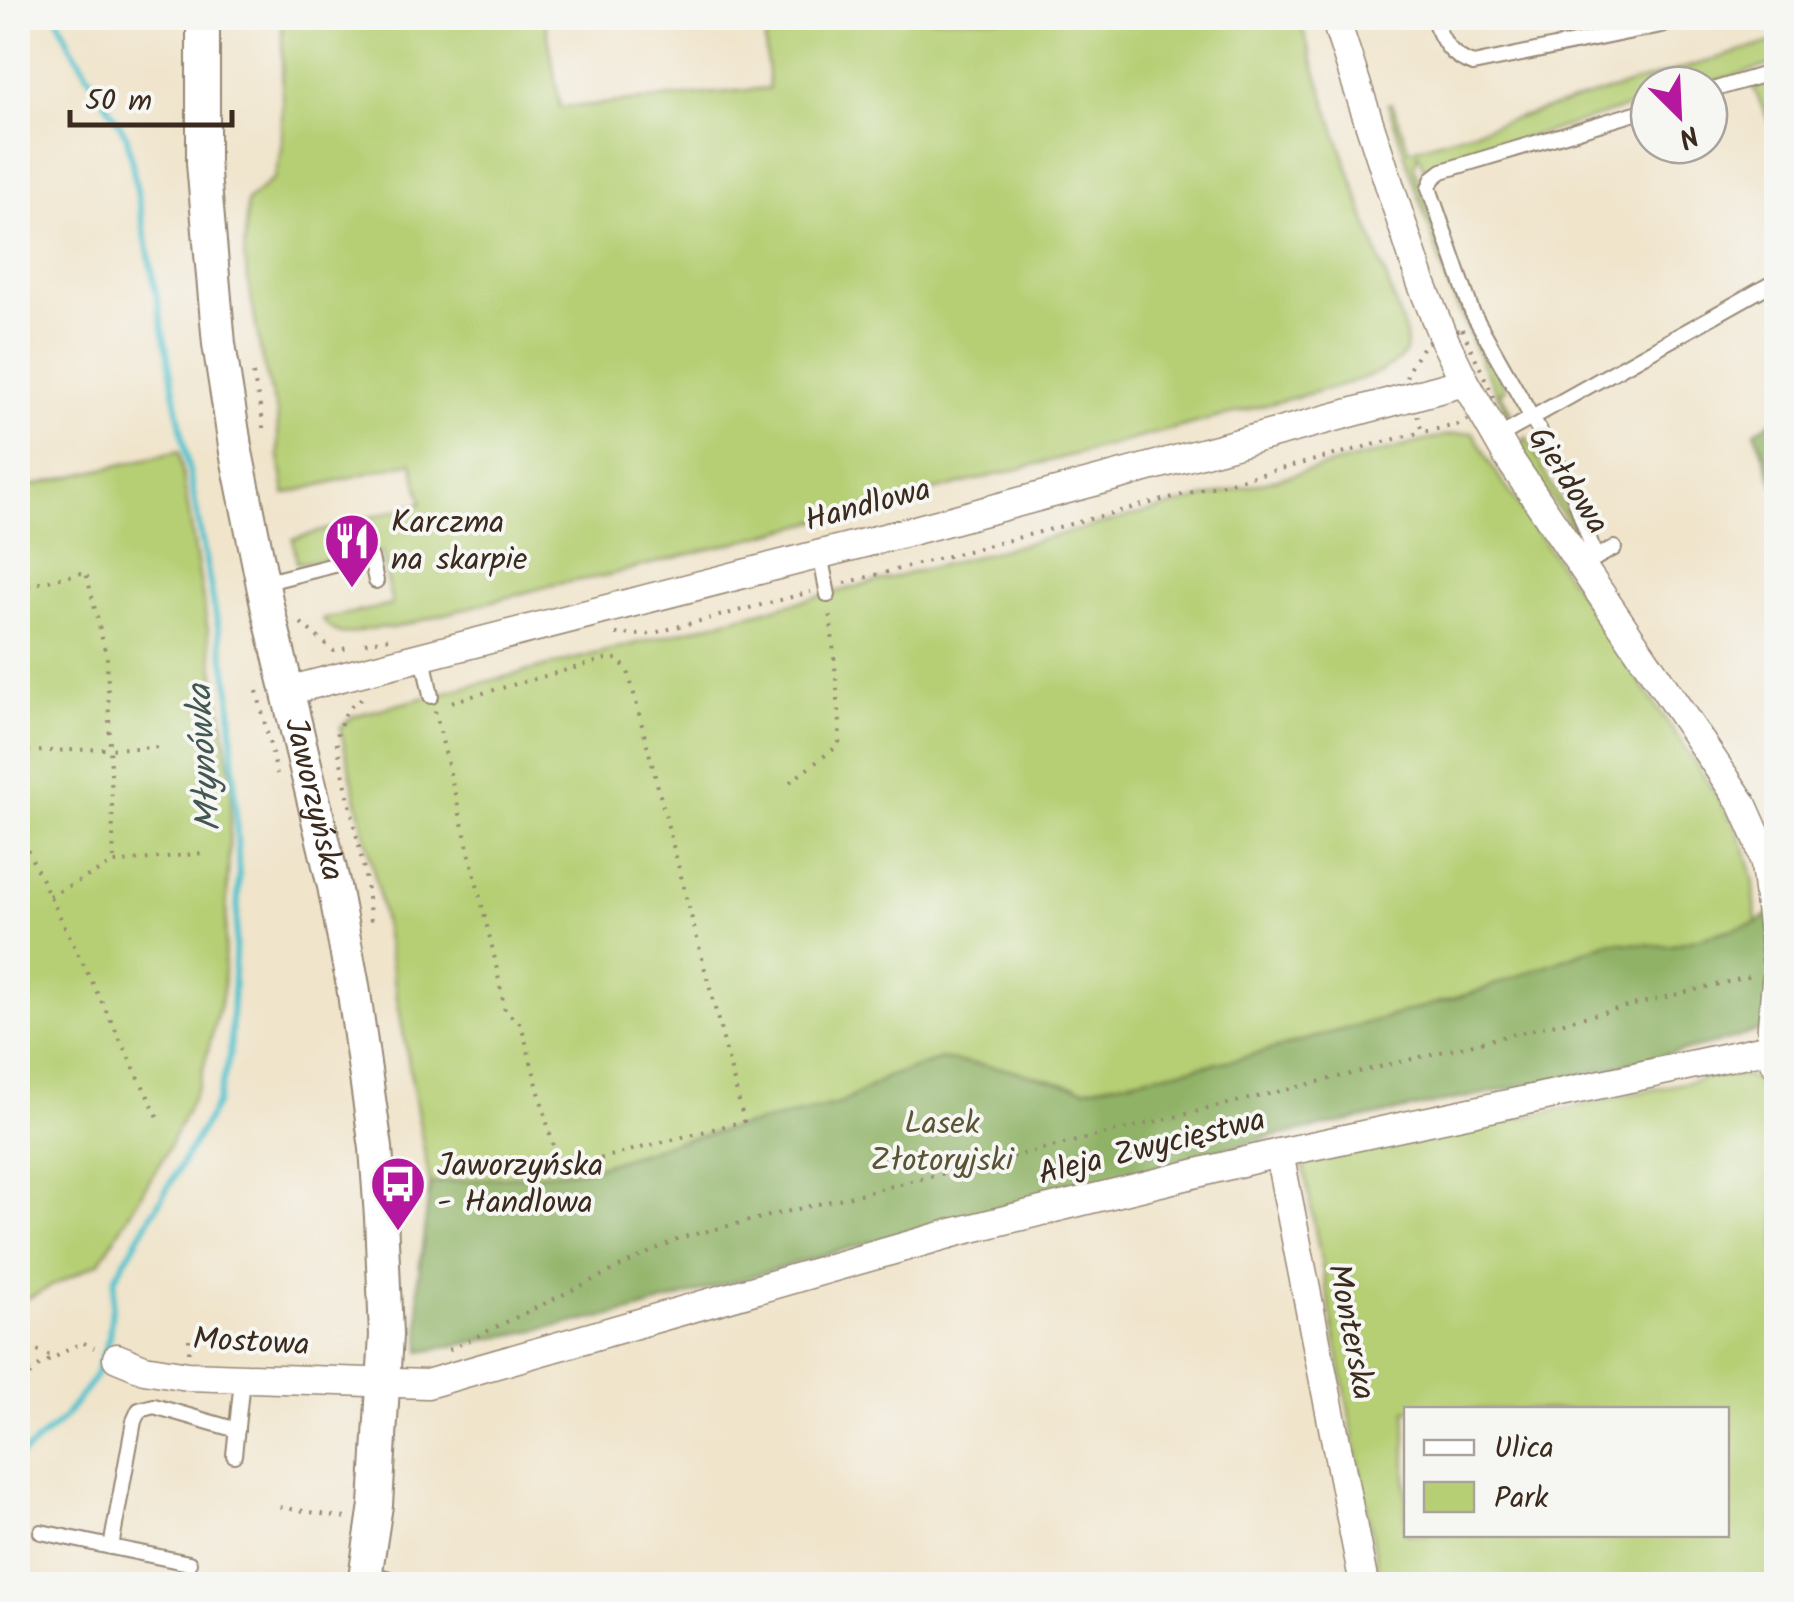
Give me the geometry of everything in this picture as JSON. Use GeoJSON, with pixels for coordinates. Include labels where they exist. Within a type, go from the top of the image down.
{"type":"FeatureCollection","features":[{"type":"Feature","properties":{"kind":"street","name":"Jaworzyńska"},"geometry":{"type":"LineString","coordinates":[[203,18],[204,163],[213,286],[234,434],[263,583],[337,903],[374,1132],[386,1335],[376,1505],[365,1579]]}},
{"type":"Feature","properties":{"kind":"street","name":"Giełdowa"},"geometry":{"type":"LineString","coordinates":[[1335,18],[1422,282],[1465,382],[1496,438],[1588,562],[1742,804],[1758,839],[1773,883],[1770,971],[1774,1058]]}},
{"type":"Feature","properties":{"kind":"street","name":"Handlowa"},"geometry":{"type":"LineString","coordinates":[[287,691],[1465,382]]}},
{"type":"Feature","properties":{"kind":"street","name":"Aleja Zwycięstwa"},"geometry":{"type":"LineString","coordinates":[[384,1383],[427,1384],[956,1232],[1279,1153],[1774,1058]]}},
{"type":"Feature","properties":{"kind":"street","name":"Monterska"},"geometry":{"type":"LineString","coordinates":[[1279,1153],[1364,1584]]}},
{"type":"Feature","properties":{"kind":"street","name":"Mostowa"},"geometry":{"type":"LineString","coordinates":[[117,1358],[144,1369],[188,1376],[384,1383]]}},
{"type":"Feature","properties":{"kind":"lane"},"geometry":{"type":"LineString","coordinates":[[1433,18],[1457,59],[1472,64],[1695,18]]}},
{"type":"Feature","properties":{"kind":"lane"},"geometry":{"type":"LineString","coordinates":[[1729,85],[1776,71]]}},
{"type":"Feature","properties":{"kind":"lane"},"geometry":{"type":"LineString","coordinates":[[1614,548],[1588,562],[1571,487],[1470,307],[1430,195],[1431,180],[1442,171],[1629,115]]}},
{"type":"Feature","properties":{"kind":"lane"},"geometry":{"type":"LineString","coordinates":[[1496,438],[1776,281]]}},
{"type":"Feature","properties":{"kind":"lane"},"geometry":{"type":"LineString","coordinates":[[820,554],[828,591]]}},
{"type":"Feature","properties":{"kind":"lane"},"geometry":{"type":"LineString","coordinates":[[263,583],[366,557],[371,558],[376,581]]}},
{"type":"Feature","properties":{"kind":"lane"},"geometry":{"type":"LineString","coordinates":[[423,656],[432,702]]}},
{"type":"Feature","properties":{"kind":"lane"},"geometry":{"type":"LineString","coordinates":[[234,1455],[242,1380]]}},
{"type":"Feature","properties":{"kind":"lane"},"geometry":{"type":"LineString","coordinates":[[111,1547],[138,1410],[154,1406],[237,1430]]}},
{"type":"Feature","properties":{"kind":"lane"},"geometry":{"type":"LineString","coordinates":[[41,1532],[189,1563]]}},
{"type":"Feature","properties":{"kind":"lane"},"geometry":{"type":"LineString","coordinates":[[365,1579],[409,1584]]}},
{"type":"Feature","properties":{"kind":"path"},"geometry":{"type":"LineString","coordinates":[[253,374],[263,421],[262,435]]}},
{"type":"Feature","properties":{"kind":"path"},"geometry":{"type":"LineString","coordinates":[[610,634],[646,635],[828,591],[1422,432]]}},
{"type":"Feature","properties":{"kind":"path"},"geometry":{"type":"LineString","coordinates":[[18,588],[86,572],[108,659],[114,863]]}},
{"type":"Feature","properties":{"kind":"path"},"geometry":{"type":"LineString","coordinates":[[790,782],[839,745],[828,591]]}},
{"type":"Feature","properties":{"kind":"path"},"geometry":{"type":"LineString","coordinates":[[299,622],[334,651],[360,645]]}},
{"type":"Feature","properties":{"kind":"path"},"geometry":{"type":"LineString","coordinates":[[607,659],[618,659],[628,671],[744,1121],[591,1161],[561,1164],[521,1024],[505,1010],[432,702],[607,659]]}},
{"type":"Feature","properties":{"kind":"path"},"geometry":{"type":"LineString","coordinates":[[336,738],[342,718],[364,698]]}},
{"type":"Feature","properties":{"kind":"path"},"geometry":{"type":"LineString","coordinates":[[18,752],[161,748]]}},
{"type":"Feature","properties":{"kind":"path"},"geometry":{"type":"LineString","coordinates":[[18,831],[160,1121]]}},
{"type":"Feature","properties":{"kind":"path"},"geometry":{"type":"LineString","coordinates":[[49,896],[114,863],[203,853]]}},
{"type":"Feature","properties":{"kind":"path"},"geometry":{"type":"LineString","coordinates":[[440,1355],[678,1238],[1770,971]]}},
{"type":"Feature","properties":{"kind":"path"},"geometry":{"type":"LineString","coordinates":[[18,1342],[55,1358]]}},
{"type":"Feature","properties":{"kind":"path"},"geometry":{"type":"LineString","coordinates":[[18,1372],[32,1370],[82,1342]]}},
{"type":"Feature","properties":{"kind":"path"},"geometry":{"type":"LineString","coordinates":[[18,1405],[32,1370]]}},
{"type":"Feature","properties":{"kind":"path"},"geometry":{"type":"LineString","coordinates":[[280,1507],[346,1518]]}},
{"type":"Feature","properties":{"kind":"green space"},"geometry":{"type":"Polygon","coordinates":[[[282,18],[545,18],[560,108],[769,88],[763,18],[1299,18],[1406,335],[1405,350],[1379,372],[1316,392],[605,576],[557,584],[393,628],[341,633],[322,619],[392,605],[382,552],[297,563],[293,539],[422,503],[412,462],[285,494],[277,413],[262,360],[244,256],[247,201],[274,178],[282,149],[282,18]]]}},
{"type":"Feature","properties":{"kind":"green space"},"geometry":{"type":"Polygon","coordinates":[[[1776,41],[1776,63],[1729,77],[1729,65],[1695,65],[1776,41]]]}},
{"type":"Feature","properties":{"kind":"green space"},"geometry":{"type":"Polygon","coordinates":[[[1771,81],[1776,92],[1776,136],[1753,87],[1771,81]]]}},
{"type":"Feature","properties":{"kind":"green space"},"geometry":{"type":"Polygon","coordinates":[[[1629,85],[1629,107],[1424,169],[1418,154],[1414,167],[1462,308],[1505,389],[1500,392],[1511,413],[1507,414],[1473,345],[1448,285],[1388,104],[1392,103],[1409,150],[1629,85]]]}},
{"type":"Feature","properties":{"kind":"green space"},"geometry":{"type":"Polygon","coordinates":[[[1776,419],[1776,490],[1755,431],[1776,419]]]}},
{"type":"Feature","properties":{"kind":"green space"},"geometry":{"type":"Polygon","coordinates":[[[1473,432],[1493,468],[1735,825],[1754,882],[1756,923],[1669,946],[1609,942],[1473,993],[1238,1059],[1083,1089],[1009,1069],[887,1077],[840,1104],[674,1142],[587,1170],[430,1184],[378,890],[340,728],[353,716],[1444,436],[1473,432]]]}},
{"type":"Feature","properties":{"kind":"green space"},"geometry":{"type":"Polygon","coordinates":[[[1526,437],[1585,541],[1584,546],[1522,457],[1521,445],[1526,437]]]}},
{"type":"Feature","properties":{"kind":"green space"},"geometry":{"type":"Polygon","coordinates":[[[179,451],[232,780],[223,992],[199,1085],[165,1155],[100,1262],[18,1303],[18,489],[179,451]]]}},
{"type":"Feature","properties":{"kind":"green space","name":"Lasek Złotoryjski"},"geometry":{"type":"Polygon","coordinates":[[[1776,909],[1776,1025],[1588,1073],[1271,1137],[835,1252],[631,1312],[421,1352],[418,1280],[430,1184],[587,1170],[674,1142],[840,1104],[887,1077],[941,1059],[1009,1069],[1084,1089],[1238,1059],[1473,993],[1609,942],[1669,946],[1756,923],[1776,909]]]}},
{"type":"Feature","properties":{"kind":"green space"},"geometry":{"type":"Polygon","coordinates":[[[1721,1075],[1759,1082],[1776,1103],[1776,1584],[1381,1584],[1303,1164],[1721,1075]]]}},
{"type":"Feature","properties":{"kind":"waterway","name":"Młynówka"},"geometry":{"type":"LineString","coordinates":[[18,1458],[63,1419],[95,1377],[109,1337],[115,1278],[217,1103],[230,1055],[239,876],[230,691],[127,137],[70,45],[58,18]]}},
{"type":"Feature","properties":{"kind":"place","name":"Karczma na skarpie"},"geometry":{"type":"Point","coordinates":[352,590]}},
{"type":"Feature","properties":{"kind":"place","name":"Jaworzyńska - Handlowa"},"geometry":{"type":"Point","coordinates":[398,1233]}}]}
